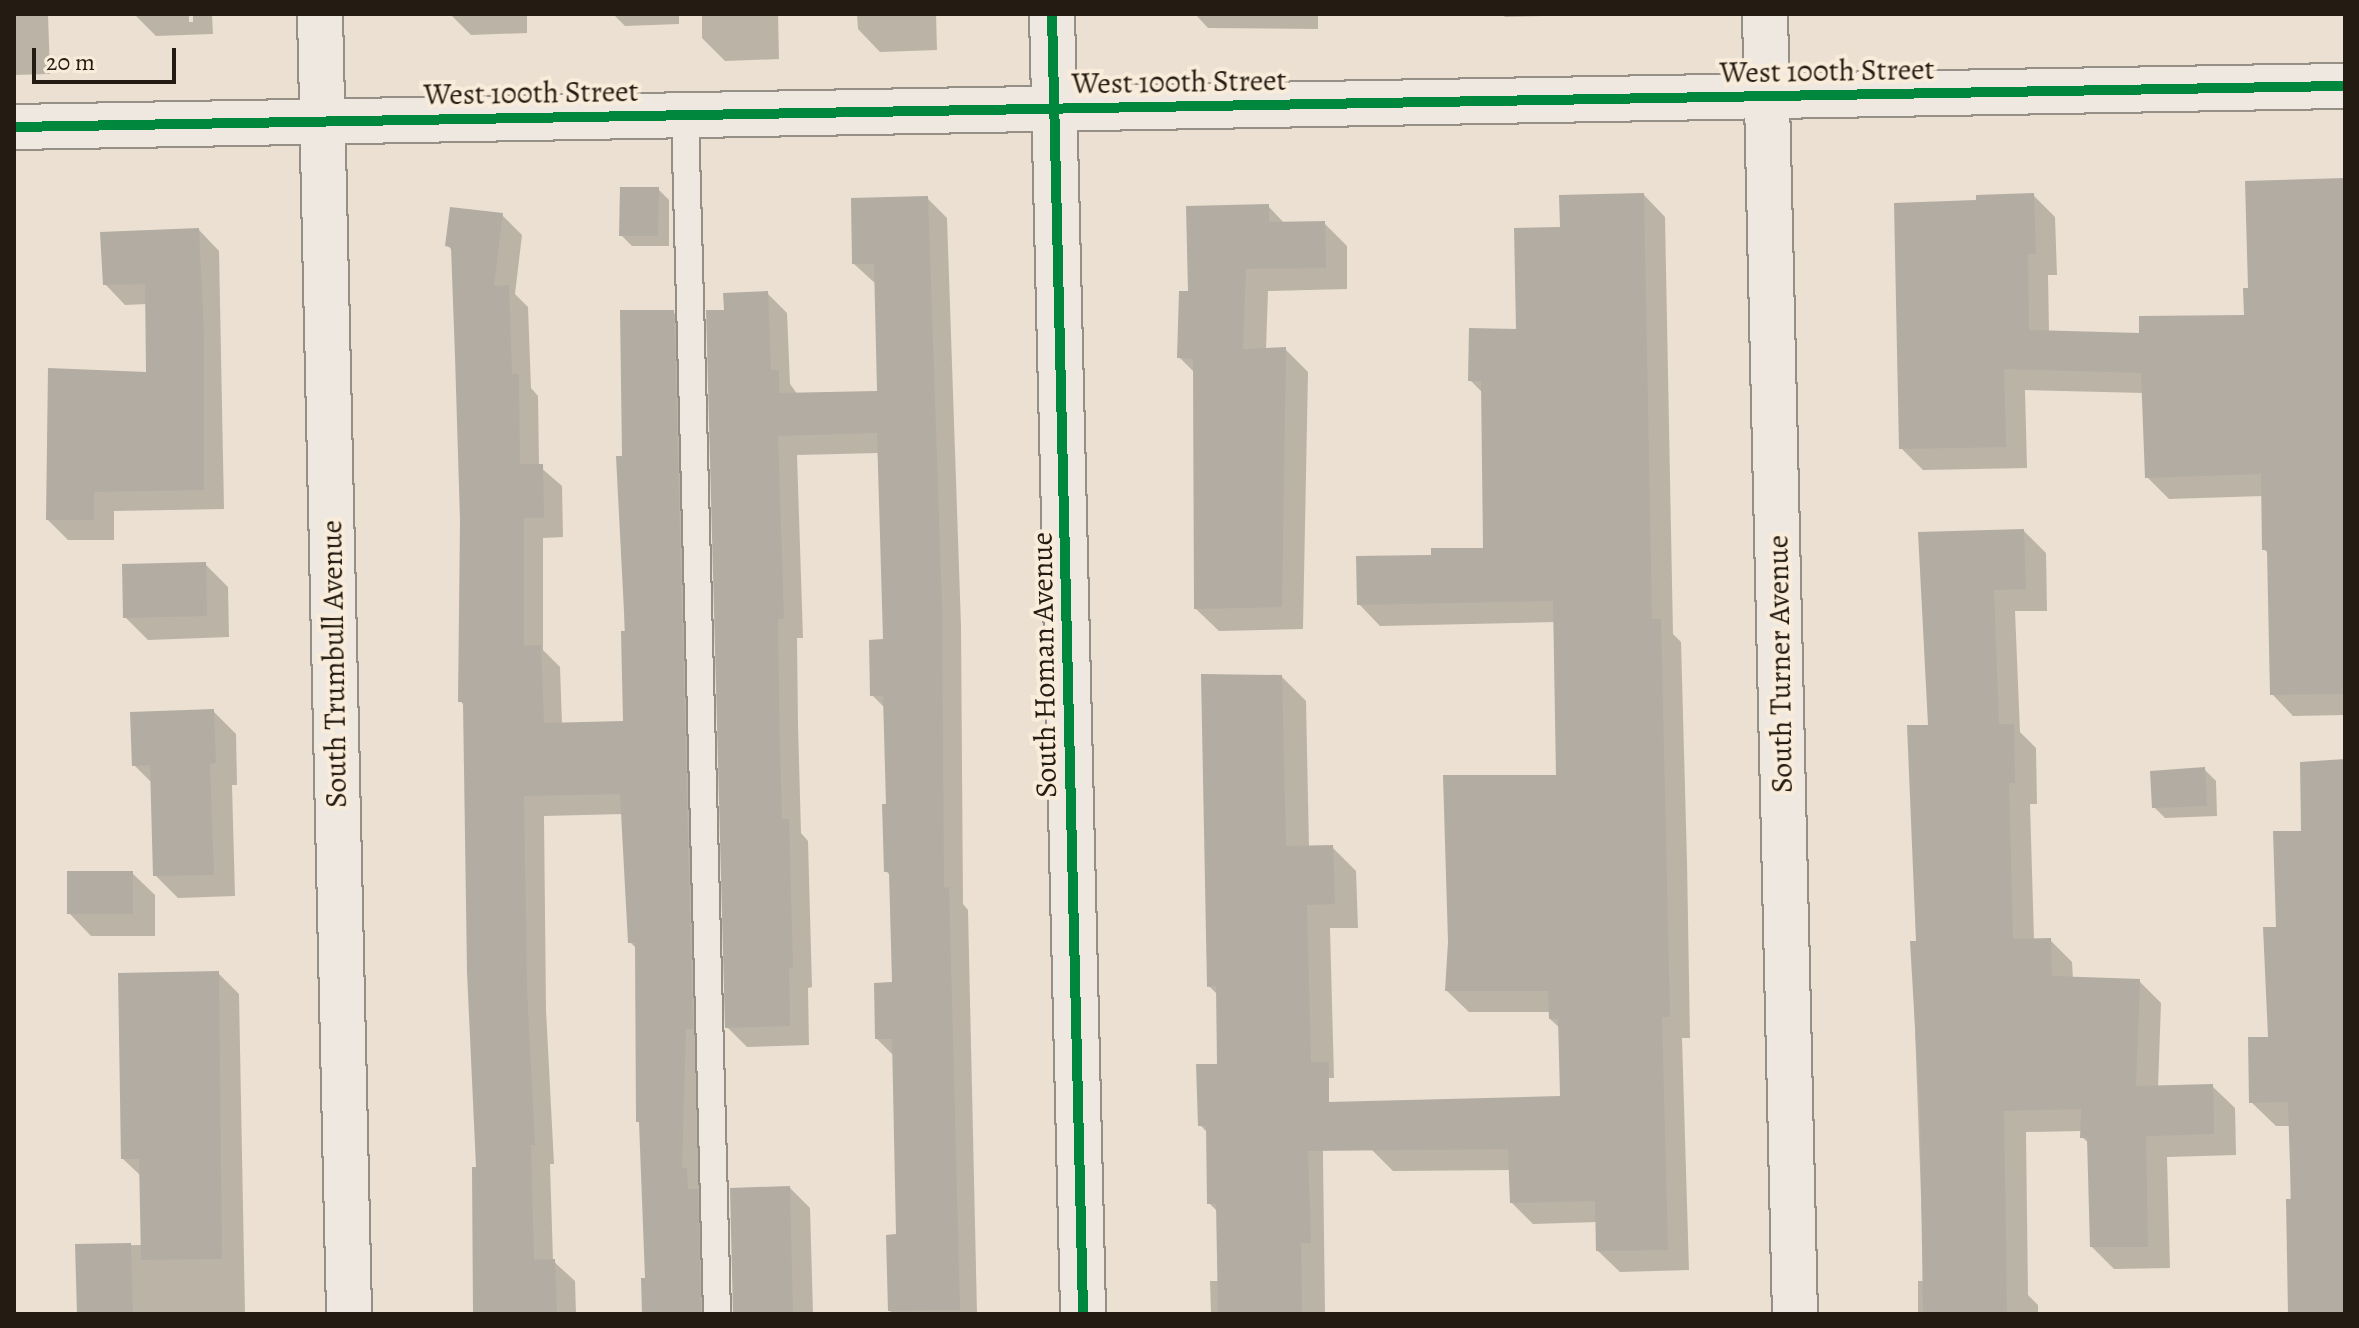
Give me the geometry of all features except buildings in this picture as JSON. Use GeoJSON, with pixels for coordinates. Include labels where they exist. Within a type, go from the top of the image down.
{"type":"FeatureCollection","features":[{"type":"Feature","properties":{"kind":"street","name":"South Trumbull Avenue"},"geometry":{"type":"LineString","coordinates":[[320,14],[349,1314]]}},
{"type":"Feature","properties":{"kind":"street","name":"South Homan Avenue"},"geometry":{"type":"LineString","coordinates":[[1052,14],[1083,1314]]}},
{"type":"Feature","properties":{"kind":"street","name":"South Turner Avenue"},"geometry":{"type":"LineString","coordinates":[[1765,14],[1795,1314]]}},
{"type":"Feature","properties":{"kind":"street","name":"West 100th Street"},"geometry":{"type":"LineString","coordinates":[[14,127],[2345,86]]}},
{"type":"Feature","properties":{"kind":"lane"},"geometry":{"type":"LineString","coordinates":[[685,115],[717,1314]]}},
{"type":"Feature","properties":{"kind":"cycle path"},"geometry":{"type":"LineString","coordinates":[[1052,14],[1083,1314]]}},
{"type":"Feature","properties":{"kind":"cycle path"},"geometry":{"type":"LineString","coordinates":[[14,127],[2345,86]]}}]}
